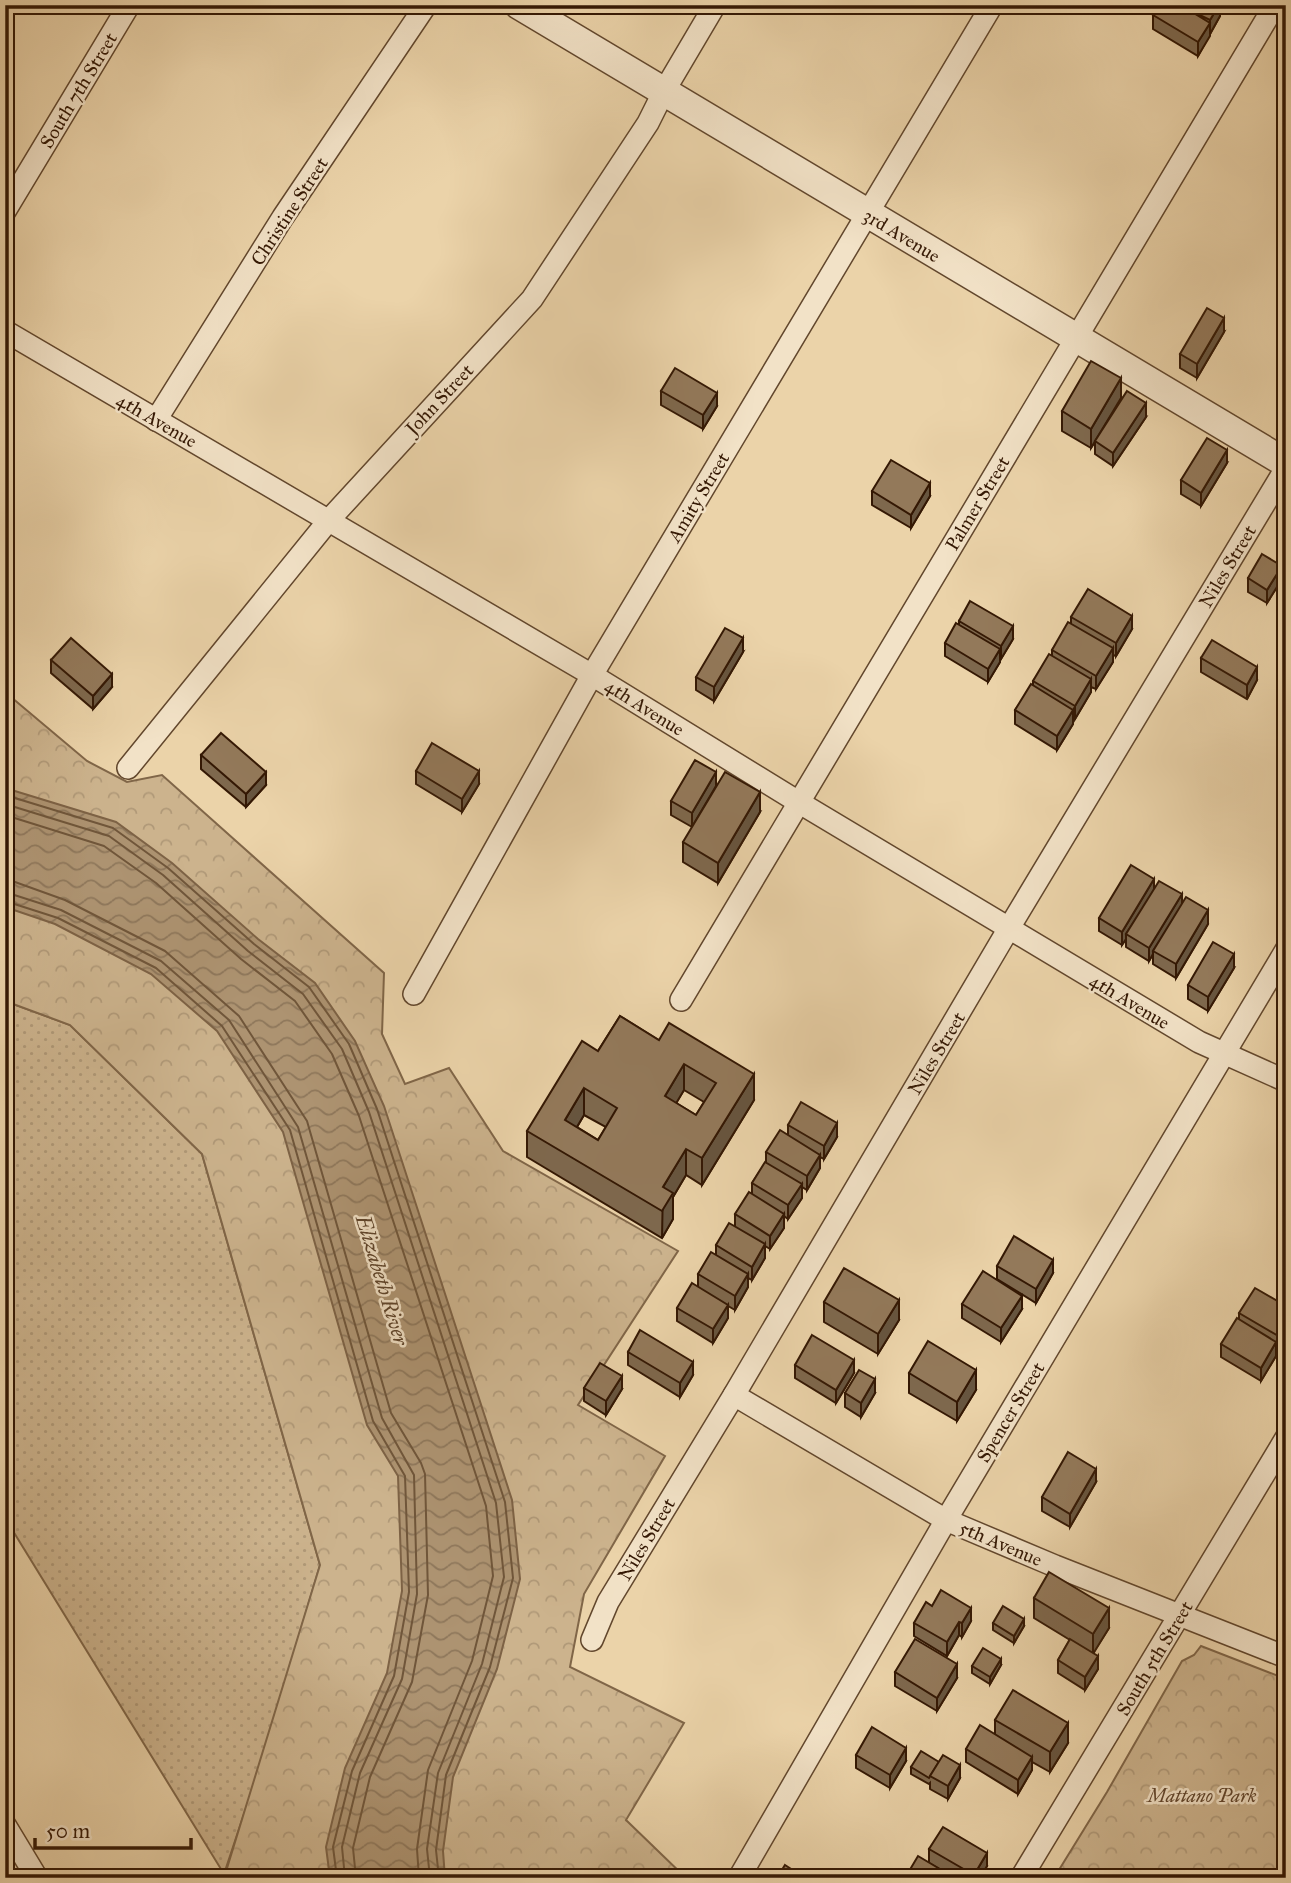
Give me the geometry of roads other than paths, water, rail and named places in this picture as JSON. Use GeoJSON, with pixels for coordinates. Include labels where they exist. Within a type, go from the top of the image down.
{"type":"FeatureCollection","features":[{"type":"Feature","properties":{"kind":"street","name":"South 7th Street"},"geometry":{"type":"LineString","coordinates":[[5,211],[129,5]]}},
{"type":"Feature","properties":{"kind":"street","name":"Christine Street"},"geometry":{"type":"LineString","coordinates":[[156,420],[283,217],[426,5]]}},
{"type":"Feature","properties":{"kind":"street","name":"3rd Avenue"},"geometry":{"type":"LineString","coordinates":[[519,5],[1286,466]]}},
{"type":"Feature","properties":{"kind":"street","name":"John Street"},"geometry":{"type":"LineString","coordinates":[[128,768],[329,520],[532,299],[648,123],[715,5]]}},
{"type":"Feature","properties":{"kind":"street","name":"Amity Street"},"geometry":{"type":"LineString","coordinates":[[414,994],[593,675],[992,5]]}},
{"type":"Feature","properties":{"kind":"street","name":"Palmer Street"},"geometry":{"type":"LineString","coordinates":[[681,1000],[1275,5]]}},
{"type":"Feature","properties":{"kind":"street","name":"4th Avenue"},"geometry":{"type":"LineString","coordinates":[[5,331],[593,675],[800,803],[1223,1054],[1286,1081]]}},
{"type":"Feature","properties":{"kind":"street","name":"Niles Street"},"geometry":{"type":"LineString","coordinates":[[592,1640],[608,1602],[734,1395],[1009,928],[1286,466]]}},
{"type":"Feature","properties":{"kind":"street","name":"Spencer Street"},"geometry":{"type":"LineString","coordinates":[[738,1878],[946,1520],[1286,950]]}},
{"type":"Feature","properties":{"kind":"street","name":"5th Avenue"},"geometry":{"type":"LineString","coordinates":[[734,1395],[946,1520],[1286,1657]]}},
{"type":"Feature","properties":{"kind":"street","name":"South 5th Street"},"geometry":{"type":"LineString","coordinates":[[1021,1878],[1286,1438]]}},
{"type":"Feature","properties":{"kind":"street"},"geometry":{"type":"LineString","coordinates":[[5,1825],[37,1878]]}},
{"type":"Feature","properties":{"kind":"water","name":"Elizabeth River"},"geometry":{"type":"Polygon","coordinates":[[[5,788],[116,822],[172,863],[258,939],[315,983],[355,1041],[384,1106],[512,1500],[520,1579],[497,1669],[453,1777],[443,1851],[445,1878],[330,1878],[326,1847],[345,1768],[387,1673],[402,1591],[398,1476],[367,1425],[283,1132],[217,1031],[151,974],[55,924],[5,907],[5,788]]]}},
{"type":"Feature","properties":{"kind":"park label","name":"Mattano Park"},"geometry":{"type":"Point","coordinates":[1202,1795]}}]}
